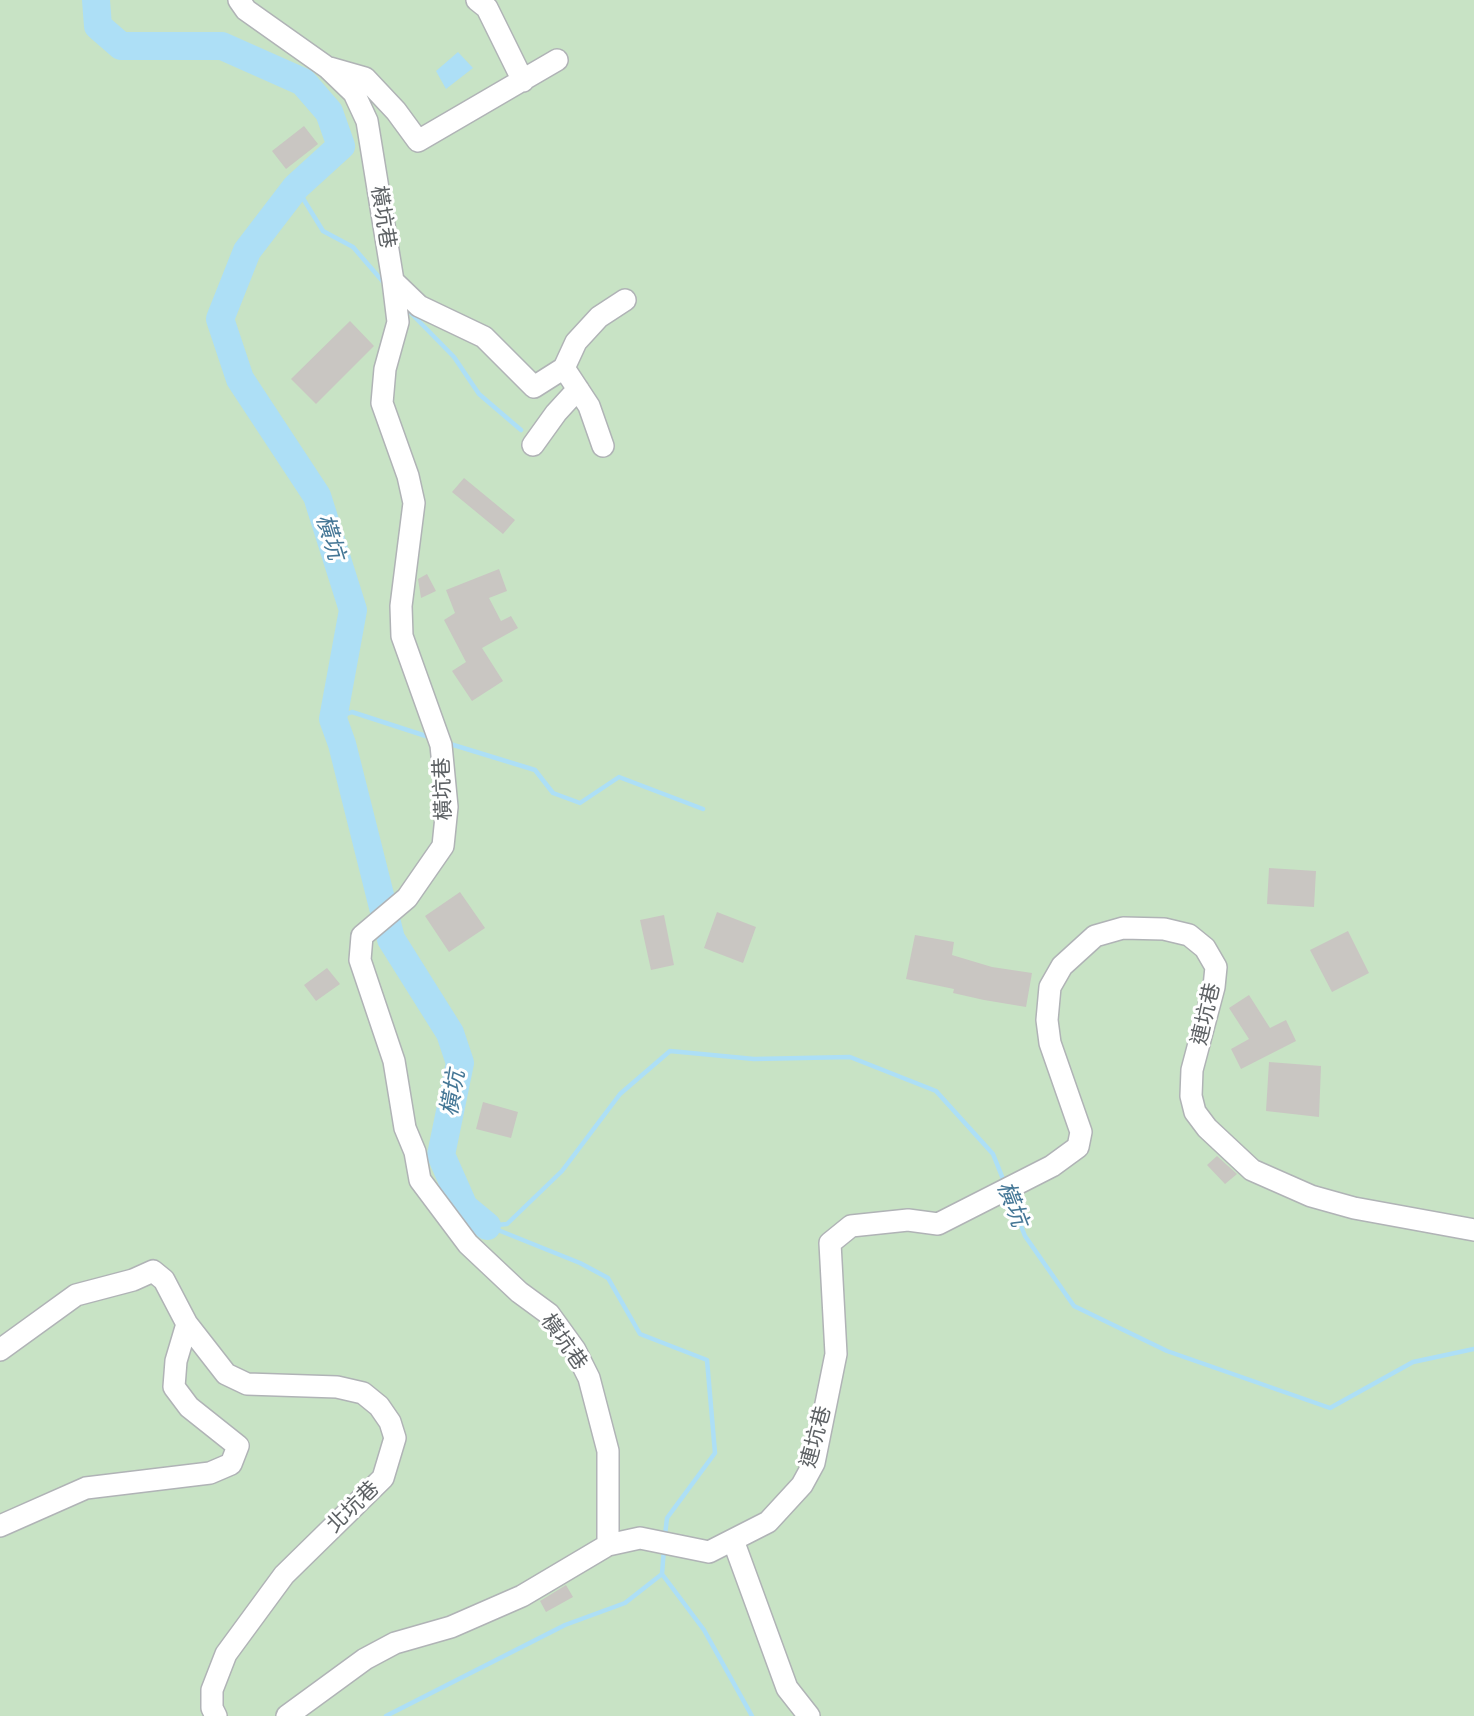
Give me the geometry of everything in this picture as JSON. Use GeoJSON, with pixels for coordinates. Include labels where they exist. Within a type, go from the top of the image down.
{"type":"FeatureCollection","features":[{"type":"Feature","properties":{"kind":"street","name":"橫坑巷"},"geometry":{"type":"LineString","coordinates":[[239,0],[246,10],[328,68],[354,93],[367,121],[393,281],[398,322],[385,369],[382,402],[408,476],[414,503],[401,606],[402,636],[441,745],[447,807],[443,846],[407,898],[362,936],[360,960],[394,1061],[405,1128],[415,1152],[420,1180],[468,1244],[519,1292],[549,1314],[575,1350],[589,1378],[608,1451],[608,1545]]}},
{"type":"Feature","properties":{"kind":"street"},"geometry":{"type":"LineString","coordinates":[[477,0],[487,8],[506,52],[523,81]]}},
{"type":"Feature","properties":{"kind":"street"},"geometry":{"type":"LineString","coordinates":[[328,68],[365,78],[418,141],[557,60]]}},
{"type":"Feature","properties":{"kind":"street"},"geometry":{"type":"LineString","coordinates":[[393,281],[419,306],[484,337],[534,387],[564,368],[576,342],[599,317],[625,300]]}},
{"type":"Feature","properties":{"kind":"street"},"geometry":{"type":"LineString","coordinates":[[564,368],[589,406],[603,446]]}},
{"type":"Feature","properties":{"kind":"street"},"geometry":{"type":"LineString","coordinates":[[533,445],[578,389]]}},
{"type":"Feature","properties":{"kind":"street","name":"連坑巷"},"geometry":{"type":"LineString","coordinates":[[608,1545],[640,1538],[709,1552],[768,1522],[802,1485],[814,1464],[836,1354],[830,1243],[852,1226],[908,1220],[938,1224],[1052,1166],[1079,1147],[1082,1132],[1050,1043],[1047,1020],[1050,987],[1062,966],[1095,936],[1123,928],[1164,929],[1189,935],[1205,948],[1216,967],[1214,987],[1191,1082],[1195,1112],[1214,1135],[1252,1170],[1311,1196],[1354,1208],[1474,1230]]}},
{"type":"Feature","properties":{"kind":"street","name":"北坑巷"},"geometry":{"type":"LineString","coordinates":[[0,1350],[76,1295],[133,1280],[153,1271],[164,1280],[187,1324],[226,1374],[247,1384],[296,1383],[363,1393],[386,1416],[395,1438],[383,1478],[284,1575],[226,1654],[212,1690],[215,1716]]}},
{"type":"Feature","properties":{"kind":"street"},"geometry":{"type":"LineString","coordinates":[[0,1526],[86,1489],[210,1473],[231,1464],[238,1446],[189,1407],[174,1387],[176,1361],[187,1324]]}},
{"type":"Feature","properties":{"kind":"street"},"geometry":{"type":"LineString","coordinates":[[733,1540],[787,1688],[808,1716]]}},
{"type":"Feature","properties":{"kind":"street"},"geometry":{"type":"LineString","coordinates":[[286,1716],[365,1659],[395,1643],[451,1627],[522,1596],[608,1545]]}},
{"type":"Feature","properties":{"kind":"green space"},"geometry":{"type":"Polygon","coordinates":[[[0,0],[1474,0],[1474,1716],[0,1716],[0,0]]]}},
{"type":"Feature","properties":{"kind":"water"},"geometry":{"type":"Polygon","coordinates":[[[458,52],[473,68],[446,89],[436,71],[458,52]]]}},
{"type":"Feature","properties":{"kind":"building"},"geometry":{"type":"Polygon","coordinates":[[[304,126],[318,144],[286,169],[272,151],[304,126]]]}},
{"type":"Feature","properties":{"kind":"building"},"geometry":{"type":"Polygon","coordinates":[[[350,321],[374,346],[316,404],[291,379],[350,321]]]}},
{"type":"Feature","properties":{"kind":"building"},"geometry":{"type":"Polygon","coordinates":[[[464,478],[515,520],[503,534],[452,492],[464,478]]]}},
{"type":"Feature","properties":{"kind":"building"},"geometry":{"type":"Polygon","coordinates":[[[499,569],[507,591],[489,598],[501,621],[511,616],[518,628],[482,648],[503,681],[472,701],[452,671],[466,662],[444,620],[455,613],[446,590],[499,569]]]}},
{"type":"Feature","properties":{"kind":"building"},"geometry":{"type":"Polygon","coordinates":[[[427,574],[436,591],[421,598],[418,579],[427,574]]]}},
{"type":"Feature","properties":{"kind":"building"},"geometry":{"type":"Polygon","coordinates":[[[1269,868],[1316,871],[1314,907],[1267,904],[1269,868]]]}},
{"type":"Feature","properties":{"kind":"building"},"geometry":{"type":"Polygon","coordinates":[[[460,892],[485,928],[449,952],[425,916],[460,892]]]}},
{"type":"Feature","properties":{"kind":"building"},"geometry":{"type":"Polygon","coordinates":[[[717,912],[756,927],[743,963],[704,948],[717,912]]]}},
{"type":"Feature","properties":{"kind":"building"},"geometry":{"type":"Polygon","coordinates":[[[664,915],[674,965],[651,970],[640,920],[664,915]]]}},
{"type":"Feature","properties":{"kind":"building"},"geometry":{"type":"Polygon","coordinates":[[[1348,931],[1369,973],[1332,992],[1310,950],[1348,931]]]}},
{"type":"Feature","properties":{"kind":"building"},"geometry":{"type":"Polygon","coordinates":[[[915,935],[954,942],[952,955],[992,967],[1032,973],[1026,1007],[953,993],[954,989],[906,979],[915,935]]]}},
{"type":"Feature","properties":{"kind":"building"},"geometry":{"type":"Polygon","coordinates":[[[327,968],[340,984],[316,1001],[304,985],[327,968]]]}},
{"type":"Feature","properties":{"kind":"building"},"geometry":{"type":"Polygon","coordinates":[[[1249,995],[1270,1028],[1286,1020],[1296,1041],[1241,1069],[1231,1049],[1249,1039],[1229,1008],[1249,995]]]}},
{"type":"Feature","properties":{"kind":"building"},"geometry":{"type":"Polygon","coordinates":[[[1269,1062],[1321,1066],[1319,1117],[1266,1111],[1269,1062]]]}},
{"type":"Feature","properties":{"kind":"building"},"geometry":{"type":"Polygon","coordinates":[[[483,1102],[518,1112],[511,1138],[476,1129],[483,1102]]]}},
{"type":"Feature","properties":{"kind":"building"},"geometry":{"type":"Polygon","coordinates":[[[1217,1156],[1237,1174],[1225,1184],[1207,1165],[1217,1156]]]}},
{"type":"Feature","properties":{"kind":"building"},"geometry":{"type":"Polygon","coordinates":[[[566,1585],[573,1597],[546,1612],[540,1601],[566,1585]]]}},
{"type":"Feature","properties":{"kind":"waterway","name":"橫坑"},"geometry":{"type":"LineString","coordinates":[[96,0],[98,26],[121,46],[222,46],[303,82],[329,112],[341,146],[296,187],[247,251],[220,319],[240,379],[317,496],[353,610],[333,719],[342,744],[391,939],[450,1033],[460,1063],[441,1155],[464,1207],[487,1226]]}},
{"type":"Feature","properties":{"kind":"waterway"},"geometry":{"type":"LineString","coordinates":[[296,187],[323,231],[353,247],[385,284]]}},
{"type":"Feature","properties":{"kind":"waterway"},"geometry":{"type":"LineString","coordinates":[[405,307],[454,357],[479,394],[521,430]]}},
{"type":"Feature","properties":{"kind":"waterway"},"geometry":{"type":"LineString","coordinates":[[333,719],[352,712],[432,738]]}},
{"type":"Feature","properties":{"kind":"waterway"},"geometry":{"type":"LineString","coordinates":[[447,743],[535,770],[553,793],[580,803],[619,777],[703,809]]}},
{"type":"Feature","properties":{"kind":"waterway","name":"橫坑"},"geometry":{"type":"LineString","coordinates":[[487,1226],[507,1224],[562,1171],[620,1094],[670,1051],[754,1059],[850,1057],[936,1091],[993,1154],[1005,1184]]}},
{"type":"Feature","properties":{"kind":"waterway","name":"橫坑"},"geometry":{"type":"LineString","coordinates":[[1009,1196],[1025,1236],[1074,1306],[1167,1351],[1330,1408],[1413,1362],[1474,1349]]}},
{"type":"Feature","properties":{"kind":"waterway"},"geometry":{"type":"LineString","coordinates":[[488,1226],[580,1263],[608,1278],[640,1334],[707,1360],[715,1453],[667,1518],[665,1535]]}},
{"type":"Feature","properties":{"kind":"waterway"},"geometry":{"type":"LineString","coordinates":[[664,1548],[662,1574],[704,1630],[752,1716]]}},
{"type":"Feature","properties":{"kind":"waterway"},"geometry":{"type":"LineString","coordinates":[[386,1716],[565,1625],[625,1603],[662,1574]]}}]}
